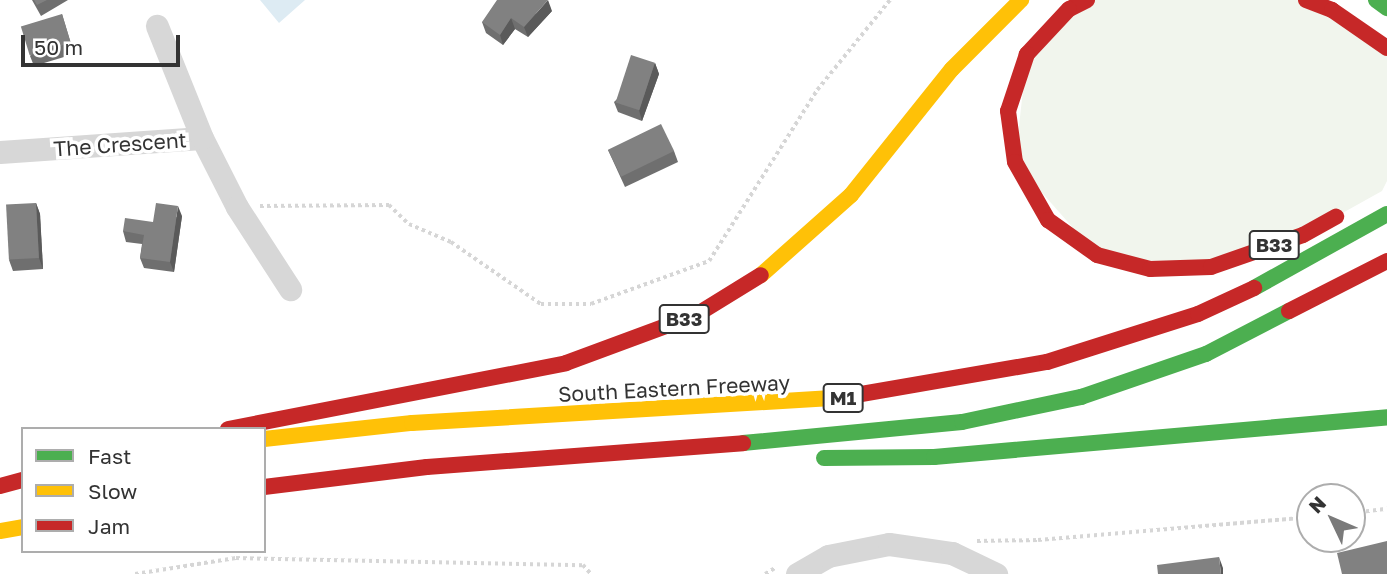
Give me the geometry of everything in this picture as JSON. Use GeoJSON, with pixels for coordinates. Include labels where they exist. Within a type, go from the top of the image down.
{"type":"FeatureCollection","features":[{"type":"Feature","properties":{"kind":"highway","name":"B33"},"geometry":{"type":"LineString","coordinates":[[238,427],[566,363],[696,315],[772,268],[851,195],[952,69],[1021,0]]}},
{"type":"Feature","properties":{"kind":"highway","name":"B33"},"geometry":{"type":"LineString","coordinates":[[1087,0],[1069,9],[1027,54],[1008,111],[1015,162],[1048,220],[1097,255],[1150,269],[1211,267],[1303,234],[1348,210]]}},
{"type":"Feature","properties":{"kind":"highway"},"geometry":{"type":"LineString","coordinates":[[1306,0],[1332,10],[1387,48]]}},
{"type":"Feature","properties":{"kind":"highway"},"geometry":{"type":"LineString","coordinates":[[1376,0],[1387,8]]}},
{"type":"Feature","properties":{"kind":"highway","name":"South Eastern Freeway"},"geometry":{"type":"LineString","coordinates":[[266,439],[412,423],[823,401],[1047,362],[1198,314],[1274,279],[1387,214]]}},
{"type":"Feature","properties":{"kind":"highway","name":"M1"},"geometry":{"type":"LineString","coordinates":[[266,487],[427,467],[612,455],[962,422],[1080,397],[1206,354],[1387,261]]}},
{"type":"Feature","properties":{"kind":"highway"},"geometry":{"type":"LineString","coordinates":[[612,455],[934,457],[1387,417]]}},
{"type":"Feature","properties":{"kind":"highway"},"geometry":{"type":"LineString","coordinates":[[0,486],[21,481]]}},
{"type":"Feature","properties":{"kind":"highway"},"geometry":{"type":"LineString","coordinates":[[0,531],[21,527]]}},
{"type":"Feature","properties":{"kind":"street","name":"The Crescent"},"geometry":{"type":"LineString","coordinates":[[0,152],[202,138],[157,26]]}},
{"type":"Feature","properties":{"kind":"street"},"geometry":{"type":"LineString","coordinates":[[202,138],[237,207],[290,289]]}},
{"type":"Feature","properties":{"kind":"street"},"geometry":{"type":"LineString","coordinates":[[797,574],[828,556],[889,544],[952,553],[996,574]]}},
{"type":"Feature","properties":{"kind":"path"},"geometry":{"type":"LineString","coordinates":[[237,207],[389,205],[409,224],[451,242],[541,304],[591,304],[709,261],[817,89],[890,0]]}},
{"type":"Feature","properties":{"kind":"path"},"geometry":{"type":"LineString","coordinates":[[1366,511],[1387,509]]}},
{"type":"Feature","properties":{"kind":"path"},"geometry":{"type":"LineString","coordinates":[[968,541],[1038,540],[1296,518]]}},
{"type":"Feature","properties":{"kind":"path"},"geometry":{"type":"LineString","coordinates":[[135,574],[236,558],[583,565],[591,574]]}},
{"type":"Feature","properties":{"kind":"shaded area"},"geometry":{"type":"Polygon","coordinates":[[[260,0],[305,0],[279,23],[260,0]]]}},
{"type":"Feature","properties":{"kind":"shaded area"},"geometry":{"type":"Polygon","coordinates":[[[1087,0],[1306,0],[1387,48],[1387,181],[1382,191],[1303,235],[1211,267],[1097,255],[1015,162],[1027,54],[1087,0]]]}},
{"type":"Feature","properties":{"kind":"building"},"geometry":{"type":"Polygon","coordinates":[[[34,0],[47,0],[37,5],[34,0]]]}},
{"type":"Feature","properties":{"kind":"building"},"geometry":{"type":"Polygon","coordinates":[[[497,0],[548,0],[524,27],[511,18],[500,35],[482,22],[497,0]]]}},
{"type":"Feature","properties":{"kind":"building"},"geometry":{"type":"Polygon","coordinates":[[[62,14],[71,43],[30,55],[21,27],[62,14]]]}},
{"type":"Feature","properties":{"kind":"building"},"geometry":{"type":"Polygon","coordinates":[[[631,55],[655,63],[639,110],[616,103],[631,55]]]}},
{"type":"Feature","properties":{"kind":"building"},"geometry":{"type":"Polygon","coordinates":[[[661,124],[674,151],[621,177],[608,150],[661,124]]]}},
{"type":"Feature","properties":{"kind":"building"},"geometry":{"type":"Polygon","coordinates":[[[36,203],[39,258],[9,259],[6,205],[36,203]]]}},
{"type":"Feature","properties":{"kind":"building"},"geometry":{"type":"Polygon","coordinates":[[[156,203],[178,206],[170,262],[140,258],[144,235],[123,231],[125,218],[153,222],[156,203]]]}},
{"type":"Feature","properties":{"kind":"building"},"geometry":{"type":"Polygon","coordinates":[[[1387,541],[1387,574],[1342,574],[1337,553],[1366,553],[1366,546],[1387,541]]]}},
{"type":"Feature","properties":{"kind":"building"},"geometry":{"type":"Polygon","coordinates":[[[1219,557],[1221,574],[1158,574],[1157,565],[1219,557]]]}},
{"type":"Feature","properties":{"kind":"traffic: fast"},"geometry":{"type":"LineString","coordinates":[[1376,0],[1387,8]]}},
{"type":"Feature","properties":{"kind":"traffic: fast"},"geometry":{"type":"LineString","coordinates":[[1254,288],[1387,214]]}},
{"type":"Feature","properties":{"kind":"traffic: fast"},"geometry":{"type":"LineString","coordinates":[[743,443],[962,422],[1081,397],[1206,354],[1289,311]]}},
{"type":"Feature","properties":{"kind":"traffic: fast"},"geometry":{"type":"LineString","coordinates":[[824,458],[934,457],[1387,417]]}},
{"type":"Feature","properties":{"kind":"traffic: slow"},"geometry":{"type":"LineString","coordinates":[[761,275],[851,195],[952,69],[1021,0]]}},
{"type":"Feature","properties":{"kind":"traffic: slow"},"geometry":{"type":"LineString","coordinates":[[266,439],[412,423],[844,397]]}},
{"type":"Feature","properties":{"kind":"traffic: slow"},"geometry":{"type":"LineString","coordinates":[[0,531],[21,527]]}},
{"type":"Feature","properties":{"kind":"traffic: jam"},"geometry":{"type":"LineString","coordinates":[[1087,0],[1069,9],[1027,54],[1008,111],[1015,162],[1048,220],[1097,255],[1150,269],[1211,267],[1303,235],[1336,217]]}},
{"type":"Feature","properties":{"kind":"traffic: jam"},"geometry":{"type":"LineString","coordinates":[[1306,0],[1332,10],[1387,48]]}},
{"type":"Feature","properties":{"kind":"traffic: jam"},"geometry":{"type":"LineString","coordinates":[[1289,311],[1387,261]]}},
{"type":"Feature","properties":{"kind":"traffic: jam"},"geometry":{"type":"LineString","coordinates":[[238,427],[566,363],[696,315],[761,275]]}},
{"type":"Feature","properties":{"kind":"traffic: jam"},"geometry":{"type":"LineString","coordinates":[[844,397],[1047,362],[1198,314],[1254,288]]}},
{"type":"Feature","properties":{"kind":"traffic: jam"},"geometry":{"type":"LineString","coordinates":[[266,487],[427,467],[743,443]]}},
{"type":"Feature","properties":{"kind":"traffic: jam"},"geometry":{"type":"LineString","coordinates":[[0,486],[21,481]]}}]}
